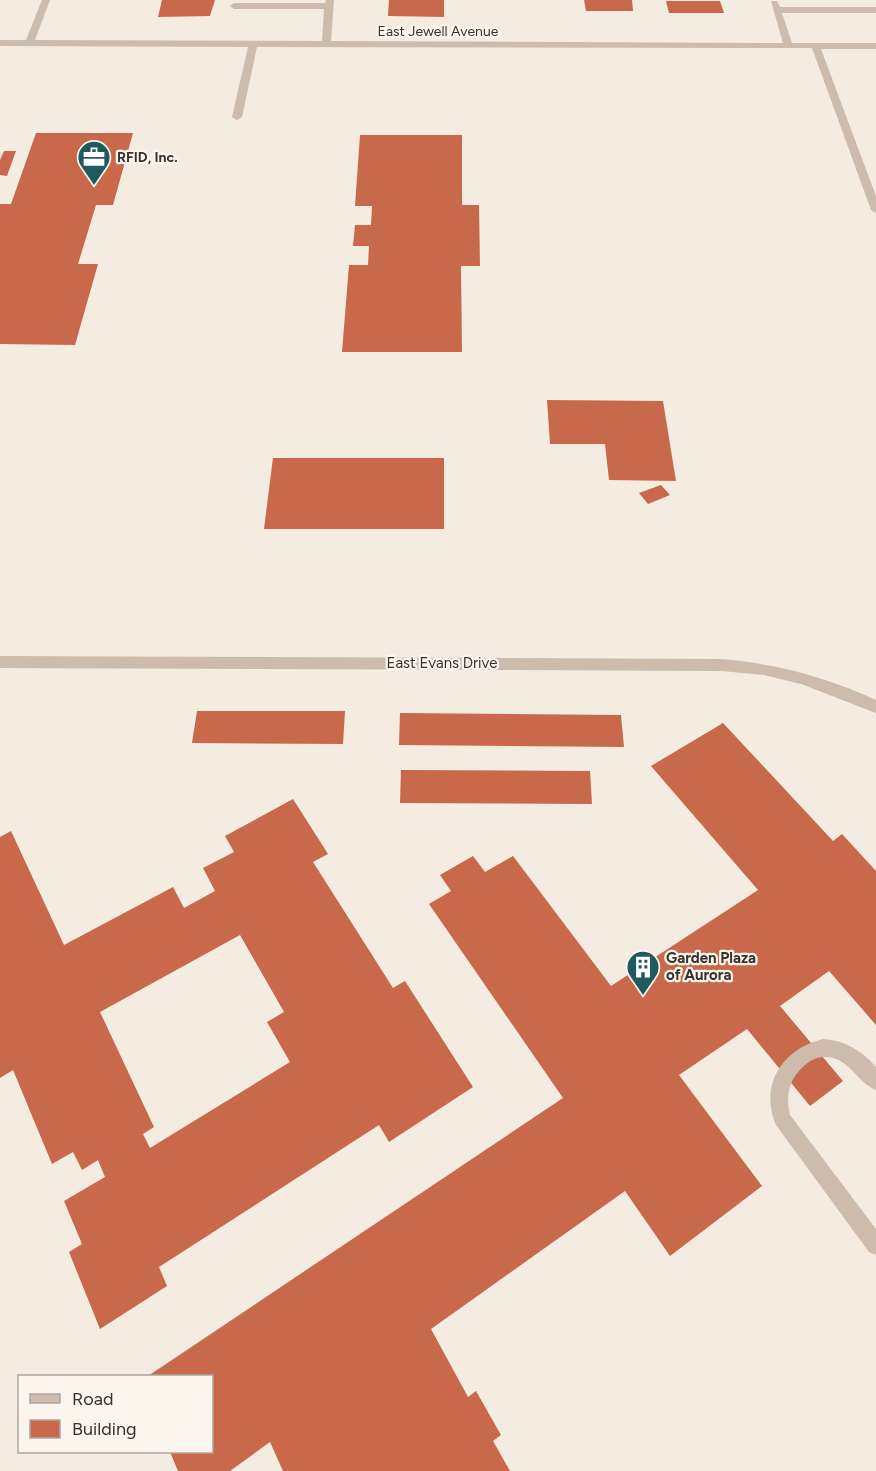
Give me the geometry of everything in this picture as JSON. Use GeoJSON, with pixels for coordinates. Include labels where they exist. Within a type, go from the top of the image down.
{"type":"FeatureCollection","features":[{"type":"Feature","properties":{"kind":"street"},"geometry":{"type":"LineString","coordinates":[[30,43],[46,0]]}},
{"type":"Feature","properties":{"kind":"street"},"geometry":{"type":"LineString","coordinates":[[773,0],[788,45]]}},
{"type":"Feature","properties":{"kind":"street"},"geometry":{"type":"LineString","coordinates":[[234,6],[330,3],[326,44]]}},
{"type":"Feature","properties":{"kind":"street"},"geometry":{"type":"LineString","coordinates":[[776,10],[876,9]]}},
{"type":"Feature","properties":{"kind":"street","name":"East Jewell Avenue"},"geometry":{"type":"LineString","coordinates":[[0,43],[876,46]]}},
{"type":"Feature","properties":{"kind":"street"},"geometry":{"type":"LineString","coordinates":[[237,117],[253,44]]}},
{"type":"Feature","properties":{"kind":"street"},"geometry":{"type":"LineString","coordinates":[[815,45],[876,210]]}},
{"type":"Feature","properties":{"kind":"street","name":"East Evans Drive"},"geometry":{"type":"LineString","coordinates":[[0,662],[722,665],[798,675],[821,682],[876,707]]}},
{"type":"Feature","properties":{"kind":"street"},"geometry":{"type":"LineString","coordinates":[[876,1081],[851,1056],[836,1049],[824,1048],[812,1051],[789,1068],[780,1083],[777,1097],[782,1119],[876,1245]]}},
{"type":"Feature","properties":{"kind":"building"},"geometry":{"type":"Polygon","coordinates":[[[162,0],[215,0],[210,16],[158,17],[162,0]]]}},
{"type":"Feature","properties":{"kind":"building"},"geometry":{"type":"Polygon","coordinates":[[[389,0],[444,0],[444,17],[388,16],[389,0]]]}},
{"type":"Feature","properties":{"kind":"building"},"geometry":{"type":"Polygon","coordinates":[[[584,0],[632,0],[633,11],[586,11],[584,0]]]}},
{"type":"Feature","properties":{"kind":"building"},"geometry":{"type":"Polygon","coordinates":[[[666,1],[720,1],[724,13],[669,13],[666,1]]]}},
{"type":"Feature","properties":{"kind":"building"},"geometry":{"type":"Polygon","coordinates":[[[36,133],[133,133],[113,205],[96,205],[78,264],[98,264],[75,345],[0,344],[0,204],[11,204],[36,133]]]}},
{"type":"Feature","properties":{"kind":"building"},"geometry":{"type":"Polygon","coordinates":[[[360,135],[462,135],[462,205],[479,205],[480,266],[461,266],[462,352],[342,352],[349,265],[368,265],[369,246],[353,246],[355,225],[371,225],[372,206],[355,206],[360,135]]]}},
{"type":"Feature","properties":{"kind":"building"},"geometry":{"type":"Polygon","coordinates":[[[4,151],[16,151],[7,176],[0,175],[0,160],[4,151]]]}},
{"type":"Feature","properties":{"kind":"building"},"geometry":{"type":"Polygon","coordinates":[[[547,400],[663,401],[676,481],[609,480],[605,444],[550,444],[547,400]]]}},
{"type":"Feature","properties":{"kind":"building"},"geometry":{"type":"Polygon","coordinates":[[[273,458],[444,458],[444,529],[264,529],[273,458]]]}},
{"type":"Feature","properties":{"kind":"building"},"geometry":{"type":"Polygon","coordinates":[[[661,485],[670,495],[648,504],[639,493],[661,485]]]}},
{"type":"Feature","properties":{"kind":"building"},"geometry":{"type":"Polygon","coordinates":[[[197,711],[345,711],[343,744],[192,743],[197,711]]]}},
{"type":"Feature","properties":{"kind":"building"},"geometry":{"type":"Polygon","coordinates":[[[400,713],[621,715],[624,747],[399,745],[400,713]]]}},
{"type":"Feature","properties":{"kind":"building"},"geometry":{"type":"Polygon","coordinates":[[[723,723],[833,841],[842,834],[876,871],[876,1025],[829,971],[780,1006],[843,1081],[810,1106],[747,1029],[679,1075],[762,1186],[670,1256],[625,1191],[431,1329],[468,1397],[476,1391],[501,1435],[493,1441],[510,1471],[283,1471],[270,1442],[230,1471],[178,1471],[170,1453],[213,1453],[213,1375],[149,1375],[563,1098],[429,904],[451,891],[440,875],[473,856],[485,872],[513,856],[611,986],[758,890],[651,766],[723,723]]]}},
{"type":"Feature","properties":{"kind":"building"},"geometry":{"type":"Polygon","coordinates":[[[401,770],[590,771],[592,804],[400,803],[401,770]]]}},
{"type":"Feature","properties":{"kind":"building"},"geometry":{"type":"Polygon","coordinates":[[[293,799],[328,854],[313,862],[393,988],[405,981],[473,1087],[389,1142],[379,1125],[159,1267],[167,1286],[100,1329],[69,1252],[82,1244],[64,1201],[105,1177],[98,1160],[82,1170],[73,1152],[52,1164],[13,1070],[0,1078],[0,837],[11,831],[64,945],[173,887],[184,908],[215,891],[203,868],[234,852],[225,836],[293,799]],[[240,935],[100,1012],[154,1127],[143,1134],[150,1148],[290,1062],[267,1022],[284,1012],[240,935]]]}},
{"type":"Feature","properties":{"kind":"place","name":"RFID, Inc."},"geometry":{"type":"Point","coordinates":[94,186]}},
{"type":"Feature","properties":{"kind":"place","name":"Garden Plaza of Aurora"},"geometry":{"type":"Point","coordinates":[643,996]}}]}
